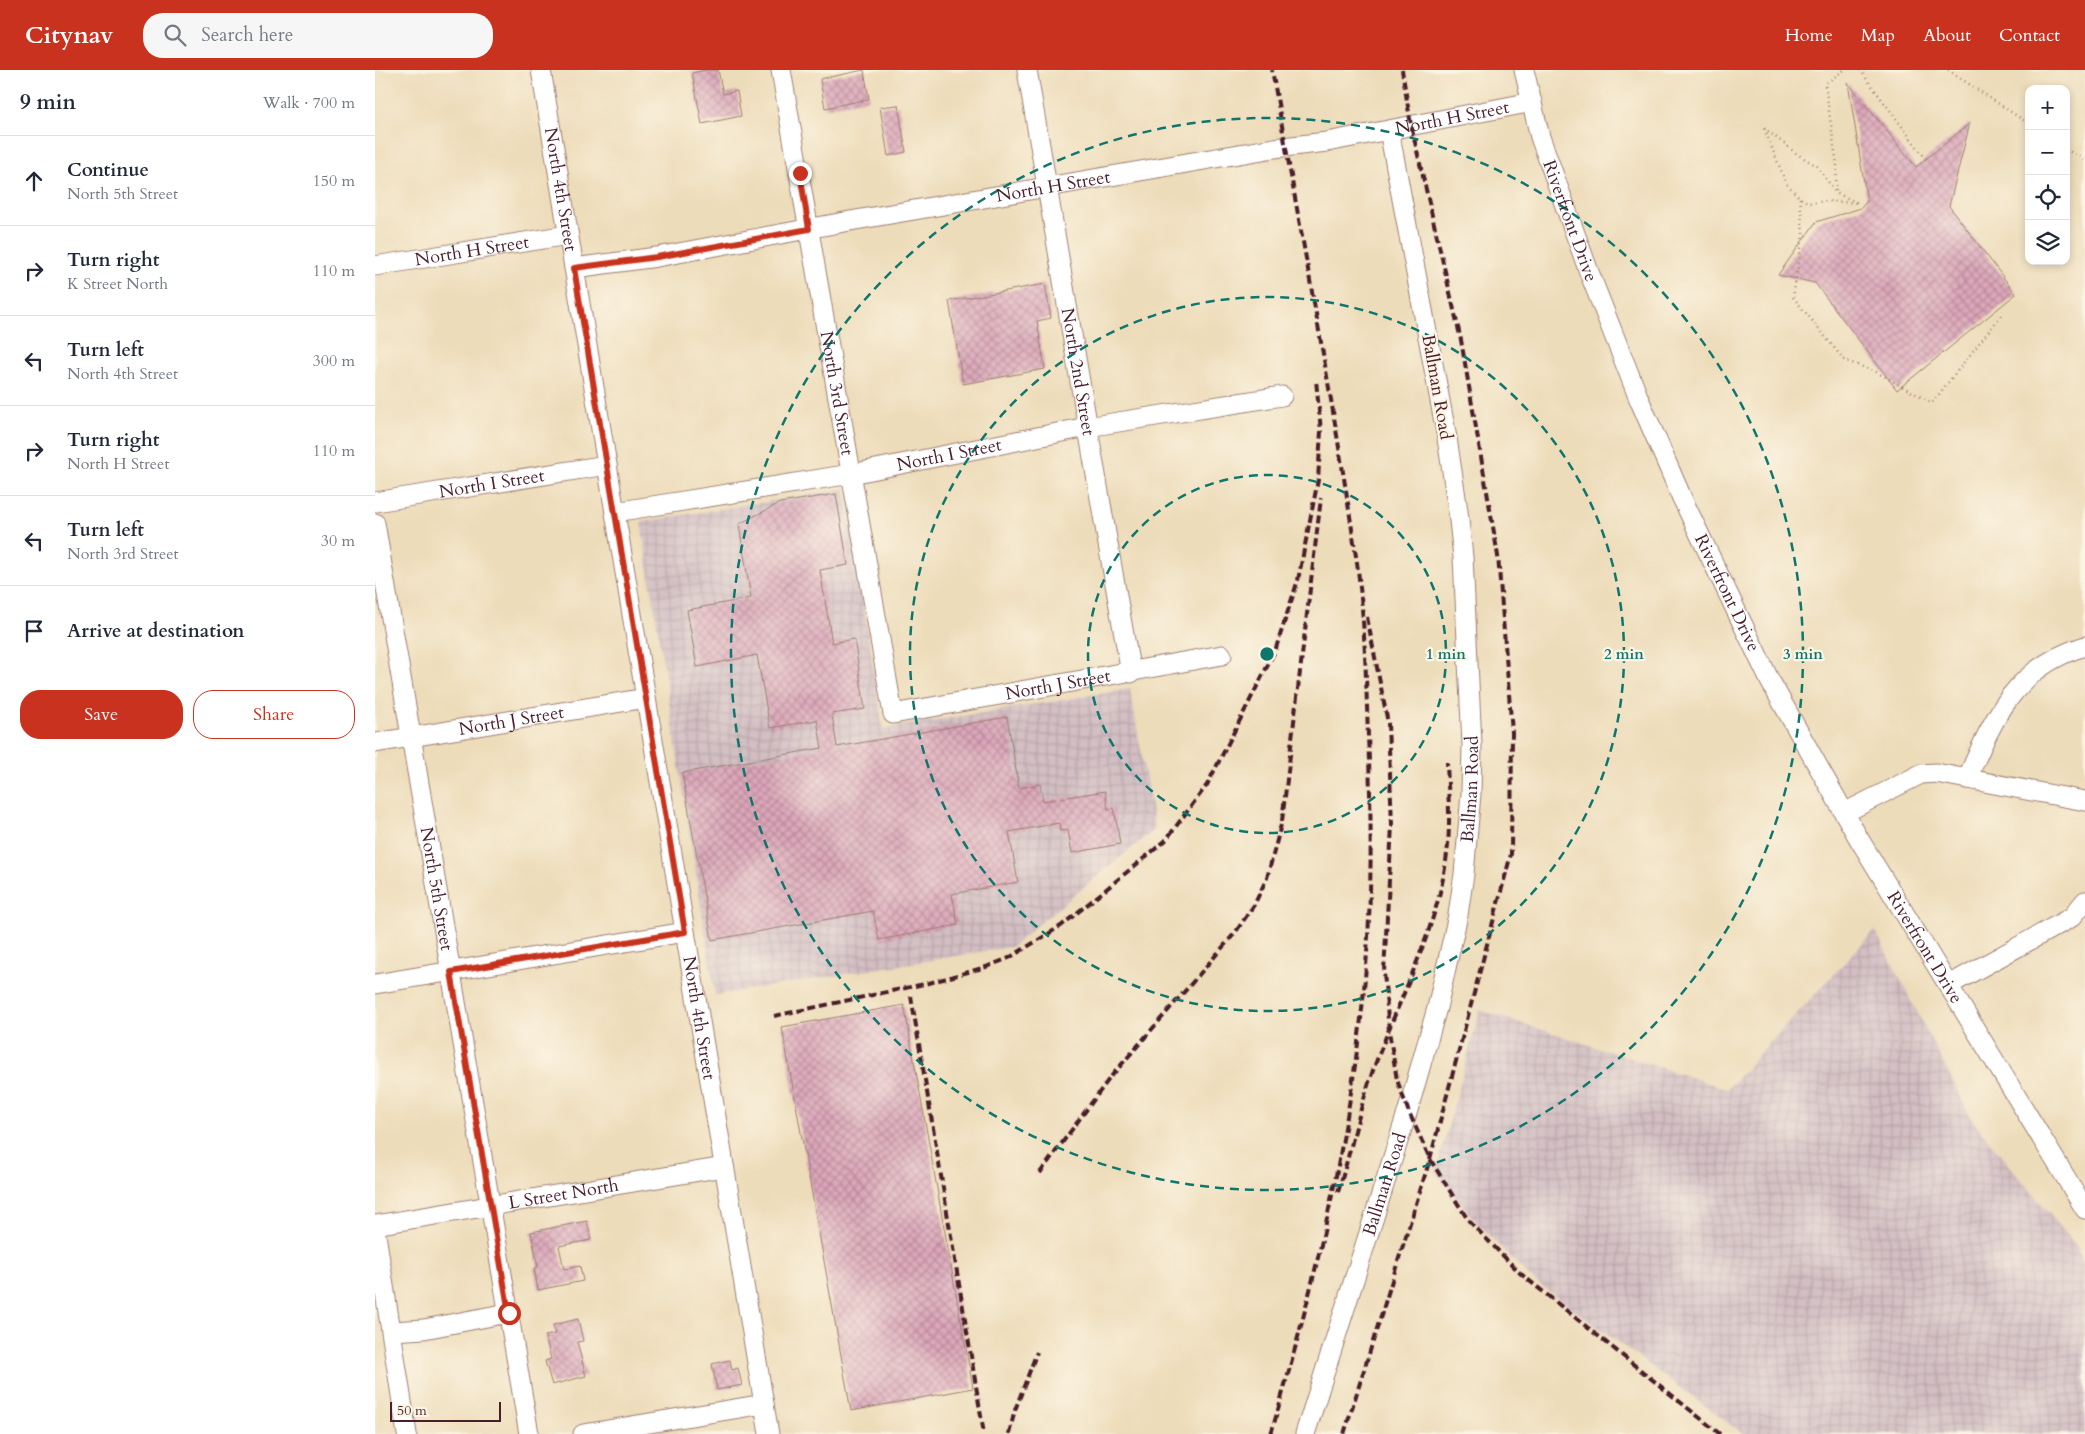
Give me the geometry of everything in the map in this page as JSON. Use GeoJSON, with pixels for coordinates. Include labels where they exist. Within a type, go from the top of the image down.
{"type":"FeatureCollection","features":[{"type":"Feature","properties":{"kind":"street","name":"North 4th Street"},"geometry":{"type":"LineString","coordinates":[[541,70],[769,1434]]}},
{"type":"Feature","properties":{"kind":"street","name":"North 3rd Street"},"geometry":{"type":"LineString","coordinates":[[781,70],[893,714]]}},
{"type":"Feature","properties":{"kind":"street","name":"North 2nd Street"},"geometry":{"type":"LineString","coordinates":[[1027,70],[1087,427],[1131,672]]}},
{"type":"Feature","properties":{"kind":"street","name":"Riverfront Drive"},"geometry":{"type":"LineString","coordinates":[[1524,70],[1540,137],[1589,272],[1639,399],[1682,498],[1770,681],[1844,812],[2085,1208]]}},
{"type":"Feature","properties":{"kind":"street","name":"North H Street"},"geometry":{"type":"LineString","coordinates":[[574,268],[657,257],[1048,187],[1389,130],[1532,102]]}},
{"type":"Feature","properties":{"kind":"street","name":"Ballman Road"},"geometry":{"type":"LineString","coordinates":[[1305,1434],[1408,1110],[1437,1008],[1459,907],[1471,794],[1473,745],[1463,557],[1458,511],[1447,438],[1389,130]]}},
{"type":"Feature","properties":{"kind":"street","name":"North H Street"},"geometry":{"type":"LineString","coordinates":[[375,266],[568,235]]}},
{"type":"Feature","properties":{"kind":"street","name":"North I Street"},"geometry":{"type":"LineString","coordinates":[[615,512],[851,474],[1087,427],[1282,396]]}},
{"type":"Feature","properties":{"kind":"street","name":"North I Street"},"geometry":{"type":"LineString","coordinates":[[375,502],[607,465]]}},
{"type":"Feature","properties":{"kind":"street","name":"North 5th Street"},"geometry":{"type":"LineString","coordinates":[[375,523],[529,1434]]}},
{"type":"Feature","properties":{"kind":"street"},"geometry":{"type":"LineString","coordinates":[[1967,779],[1993,720],[2013,691],[2035,670],[2069,651],[2085,646]]}},
{"type":"Feature","properties":{"kind":"street","name":"North J Street"},"geometry":{"type":"LineString","coordinates":[[893,714],[1222,655]]}},
{"type":"Feature","properties":{"kind":"street","name":"North J Street"},"geometry":{"type":"LineString","coordinates":[[375,743],[646,698]]}},
{"type":"Feature","properties":{"kind":"street"},"geometry":{"type":"LineString","coordinates":[[1844,812],[1921,774],[1936,773],[2085,801]]}},
{"type":"Feature","properties":{"kind":"street"},"geometry":{"type":"LineString","coordinates":[[1949,984],[2072,917],[2085,901]]}},
{"type":"Feature","properties":{"kind":"street"},"geometry":{"type":"LineString","coordinates":[[375,984],[685,932]]}},
{"type":"Feature","properties":{"kind":"street","name":"L Street North"},"geometry":{"type":"LineString","coordinates":[[375,1227],[724,1168]]}},
{"type":"Feature","properties":{"kind":"street"},"geometry":{"type":"LineString","coordinates":[[375,1227],[392,1331],[395,1369],[407,1434]]}},
{"type":"Feature","properties":{"kind":"street"},"geometry":{"type":"LineString","coordinates":[[392,1331],[424,1328],[509,1313]]}},
{"type":"Feature","properties":{"kind":"street"},"geometry":{"type":"LineString","coordinates":[[583,1434],[764,1404]]}},
{"type":"Feature","properties":{"kind":"path"},"geometry":{"type":"LineString","coordinates":[[1836,193],[1837,164],[1825,84],[1844,70]]}},
{"type":"Feature","properties":{"kind":"path"},"geometry":{"type":"LineString","coordinates":[[1860,70],[1926,159]]}},
{"type":"Feature","properties":{"kind":"path"},"geometry":{"type":"LineString","coordinates":[[1947,70],[2025,121]]}},
{"type":"Feature","properties":{"kind":"path"},"geometry":{"type":"LineString","coordinates":[[1764,128],[1797,154],[1817,166],[1836,193],[1858,203],[1827,201],[1809,203],[1800,198],[1787,182],[1764,128]]}},
{"type":"Feature","properties":{"kind":"path"},"geometry":{"type":"LineString","coordinates":[[2070,152],[2085,161]]}},
{"type":"Feature","properties":{"kind":"path"},"geometry":{"type":"LineString","coordinates":[[1800,198],[1803,234],[1793,297],[1844,360],[1876,372],[1932,403],[2003,313]]}},
{"type":"Feature","properties":{"kind":"shaded area"},"geometry":{"type":"Polygon","coordinates":[[[845,489],[883,729],[1130,689],[1155,829],[1011,947],[715,995],[641,522],[845,489]]]}},
{"type":"Feature","properties":{"kind":"shaded area"},"geometry":{"type":"Polygon","coordinates":[[[1875,930],[1973,1121],[2077,1247],[2085,1268],[2085,1434],[1743,1434],[1531,1278],[1478,1224],[1436,1172],[1480,1010],[1727,1089],[1875,930]]]}},
{"type":"Feature","properties":{"kind":"building"},"geometry":{"type":"Polygon","coordinates":[[[718,70],[723,94],[737,91],[741,116],[702,124],[692,73],[718,70]]]}},
{"type":"Feature","properties":{"kind":"building"},"geometry":{"type":"Polygon","coordinates":[[[864,70],[869,99],[825,108],[820,79],[864,70]]]}},
{"type":"Feature","properties":{"kind":"building"},"geometry":{"type":"Polygon","coordinates":[[[1848,83],[1916,167],[1970,123],[1949,206],[2016,294],[1897,390],[1815,283],[1778,275],[1816,222],[1861,208],[1867,201],[1848,83]]]}},
{"type":"Feature","properties":{"kind":"building"},"geometry":{"type":"Polygon","coordinates":[[[898,105],[906,152],[888,156],[880,107],[898,105]]]}},
{"type":"Feature","properties":{"kind":"building"},"geometry":{"type":"Polygon","coordinates":[[[1045,284],[1051,318],[1037,321],[1045,369],[963,384],[949,301],[1045,284]]]}},
{"type":"Feature","properties":{"kind":"building"},"geometry":{"type":"Polygon","coordinates":[[[836,494],[848,565],[820,570],[832,643],[854,639],[865,709],[832,714],[837,747],[1007,717],[1019,788],[1040,784],[1043,801],[1105,791],[1108,809],[1114,808],[1120,844],[1072,853],[1068,830],[1060,831],[1059,823],[1009,832],[1018,882],[952,894],[958,925],[879,940],[873,911],[712,940],[682,773],[822,748],[817,720],[770,728],[757,655],[697,667],[687,610],[751,598],[739,524],[780,503],[836,494]]]}},
{"type":"Feature","properties":{"kind":"building"},"geometry":{"type":"Polygon","coordinates":[[[904,1005],[973,1388],[851,1411],[782,1027],[904,1005]]]}},
{"type":"Feature","properties":{"kind":"building"},"geometry":{"type":"Polygon","coordinates":[[[587,1221],[591,1240],[559,1246],[564,1269],[580,1266],[583,1281],[538,1290],[534,1268],[538,1267],[531,1232],[587,1221]]]}},
{"type":"Feature","properties":{"kind":"building"},"geometry":{"type":"Polygon","coordinates":[[[578,1319],[583,1341],[577,1342],[586,1376],[552,1385],[545,1361],[551,1359],[545,1336],[555,1334],[553,1325],[578,1319]]]}},
{"type":"Feature","properties":{"kind":"building"},"geometry":{"type":"Polygon","coordinates":[[[730,1360],[732,1370],[738,1368],[742,1385],[717,1390],[712,1364],[730,1360]]]}},
{"type":"Feature","properties":{"kind":"railway"},"geometry":{"type":"LineString","coordinates":[[1271,1434],[1320,1250],[1345,1126],[1363,1001],[1368,937],[1371,837],[1365,650],[1357,563],[1327,378],[1272,70]]}},
{"type":"Feature","properties":{"kind":"railway"},"geometry":{"type":"LineString","coordinates":[[1344,1434],[1430,1159],[1511,854],[1512,732],[1498,556],[1461,340],[1411,125],[1402,70]]}},
{"type":"Feature","properties":{"kind":"railway"},"geometry":{"type":"LineString","coordinates":[[774,1016],[929,983],[986,967],[1009,958],[1061,926],[1165,841],[1207,785],[1275,651],[1298,580],[1318,480],[1321,431],[1316,380]]}},
{"type":"Feature","properties":{"kind":"railway"},"geometry":{"type":"LineString","coordinates":[[1040,1173],[1109,1079],[1235,933],[1254,905],[1267,878],[1282,821],[1321,498]]}},
{"type":"Feature","properties":{"kind":"railway"},"geometry":{"type":"LineString","coordinates":[[1367,617],[1388,723],[1392,825],[1384,972],[1389,1031],[1397,1080],[1408,1110],[1430,1159],[1468,1220],[1521,1274],[1720,1434]]}},
{"type":"Feature","properties":{"kind":"railway"},"geometry":{"type":"LineString","coordinates":[[1338,1192],[1372,1073],[1419,957],[1443,880],[1449,830],[1447,762]]}},
{"type":"Feature","properties":{"kind":"railway"},"geometry":{"type":"LineString","coordinates":[[911,996],[984,1434]]}},
{"type":"Feature","properties":{"kind":"railway"},"geometry":{"type":"LineString","coordinates":[[1009,1434],[1015,1410],[1037,1352]]}},
{"type":"Feature","properties":{"kind":"route"},"geometry":{"type":"LineString","coordinates":[[509,1313],[451,972],[685,932],[574,268],[657,257],[809,229],[800,173]]}}]}
